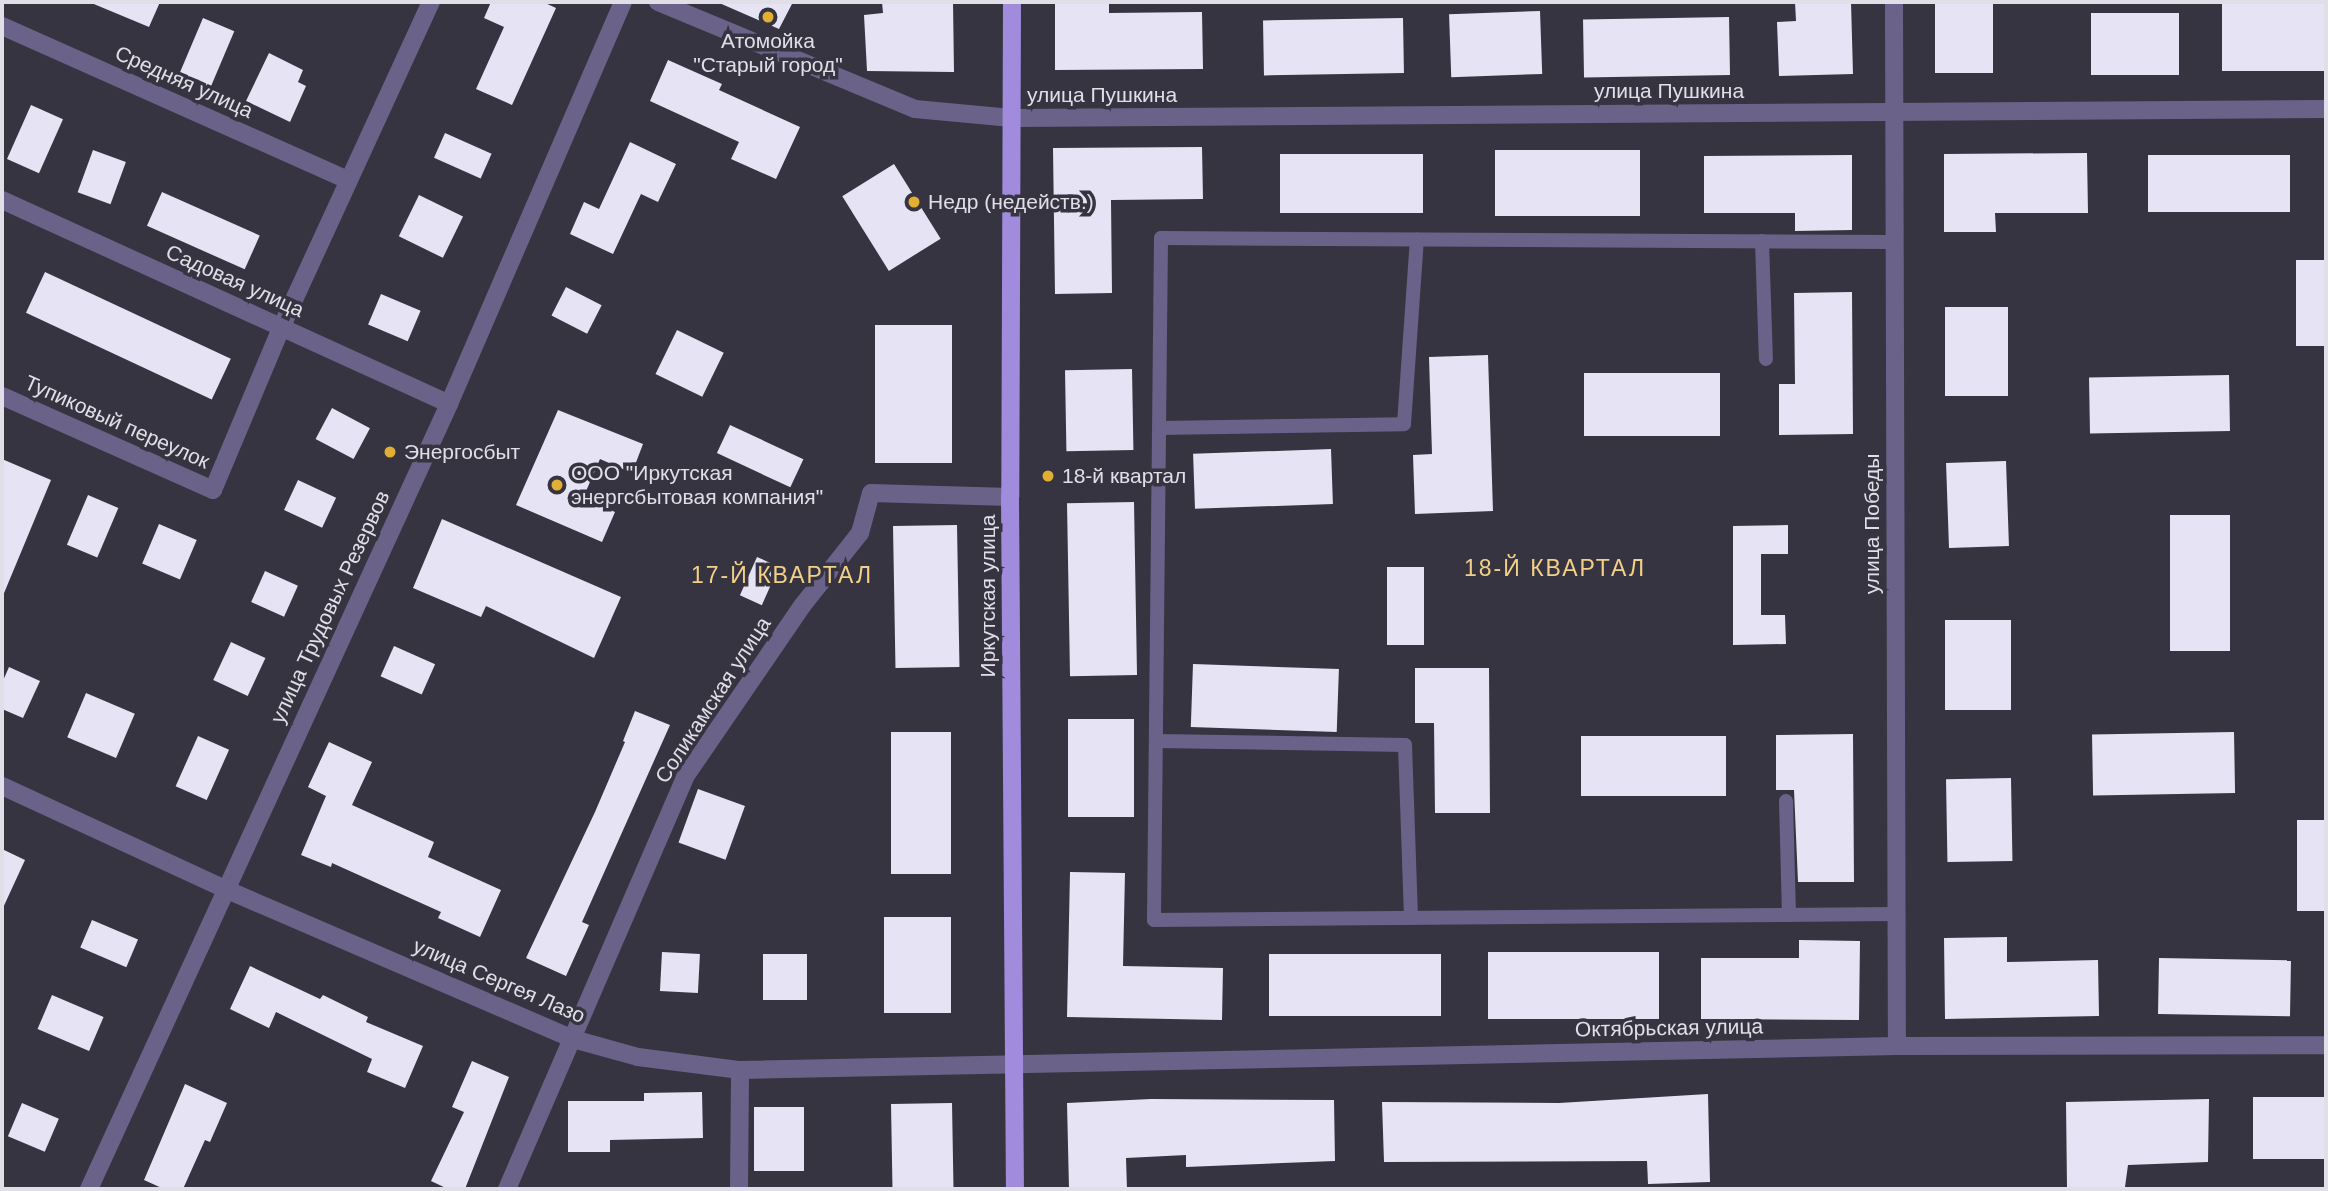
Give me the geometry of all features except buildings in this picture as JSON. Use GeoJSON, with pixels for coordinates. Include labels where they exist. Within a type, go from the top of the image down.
{"type":"FeatureCollection","features":[{"type":"Feature","properties":{"kind":"main road","name":"Иркутская улица"},"geometry":{"type":"LineString","coordinates":[[1012,2],[1010,497],[1015,1189]]}},
{"type":"Feature","properties":{"kind":"street"},"geometry":{"type":"LineString","coordinates":[[281,328],[431,2]]}},
{"type":"Feature","properties":{"kind":"street","name":"улица Трудовых Резервов"},"geometry":{"type":"LineString","coordinates":[[89,1189],[449,404],[623,2]]}},
{"type":"Feature","properties":{"kind":"street","name":"улица Пушкина"},"geometry":{"type":"LineString","coordinates":[[658,2],[915,109],[1012,118],[2326,109]]}},
{"type":"Feature","properties":{"kind":"street","name":"улица Победы"},"geometry":{"type":"LineString","coordinates":[[1894,2],[1892,112],[1897,1046]]}},
{"type":"Feature","properties":{"kind":"street","name":"Средняя улица"},"geometry":{"type":"LineString","coordinates":[[2,26],[348,180]]}},
{"type":"Feature","properties":{"kind":"street","name":"Садовая улица"},"geometry":{"type":"LineString","coordinates":[[2,200],[449,404]]}},
{"type":"Feature","properties":{"kind":"street","name":"Тупиковый переулок"},"geometry":{"type":"LineString","coordinates":[[2,396],[213,490],[281,328]]}},
{"type":"Feature","properties":{"kind":"street","name":"Соликамская улица"},"geometry":{"type":"LineString","coordinates":[[507,1189],[685,777],[802,606],[860,533],[871,493],[1010,497]]}},
{"type":"Feature","properties":{"kind":"street","name":"улица Сергея Лазо"},"geometry":{"type":"LineString","coordinates":[[2,786],[225,889],[573,1039],[638,1057],[740,1070],[1013,1062]]}},
{"type":"Feature","properties":{"kind":"street","name":"Октябрьская улица"},"geometry":{"type":"LineString","coordinates":[[1013,1062],[1897,1046],[2326,1045]]}},
{"type":"Feature","properties":{"kind":"street"},"geometry":{"type":"LineString","coordinates":[[739,1189],[740,1070]]}},
{"type":"Feature","properties":{"kind":"lane"},"geometry":{"type":"LineString","coordinates":[[1893,242],[1161,238],[1154,920],[1896,914]]}},
{"type":"Feature","properties":{"kind":"lane"},"geometry":{"type":"LineString","coordinates":[[1159,428],[1404,424],[1417,239]]}},
{"type":"Feature","properties":{"kind":"lane"},"geometry":{"type":"LineString","coordinates":[[1762,242],[1766,359]]}},
{"type":"Feature","properties":{"kind":"lane"},"geometry":{"type":"LineString","coordinates":[[1156,741],[1405,745],[1411,918]]}},
{"type":"Feature","properties":{"kind":"lane"},"geometry":{"type":"LineString","coordinates":[[1786,801],[1789,915]]}},
{"type":"Feature","properties":{"kind":"place","name":"Атомойка \"Старый город\""},"geometry":{"type":"Point","coordinates":[768,17]}},
{"type":"Feature","properties":{"kind":"place","name":"Недр (недейств.)"},"geometry":{"type":"Point","coordinates":[914,202]}},
{"type":"Feature","properties":{"kind":"place","name":"Энергосбыт"},"geometry":{"type":"Point","coordinates":[390,452]}},
{"type":"Feature","properties":{"kind":"place","name":"18-й квартал"},"geometry":{"type":"Point","coordinates":[1048,476]}},
{"type":"Feature","properties":{"kind":"place","name":"ООО \"Иркутская энергсбытовая компания\""},"geometry":{"type":"Point","coordinates":[557,485]}},
{"type":"Feature","properties":{"kind":"district","name":"18-Й КВАРТАЛ"},"geometry":{"type":"Point","coordinates":[1555,568]}},
{"type":"Feature","properties":{"kind":"district","name":"17-Й КВАРТАЛ"},"geometry":{"type":"Point","coordinates":[782,575]}}]}
